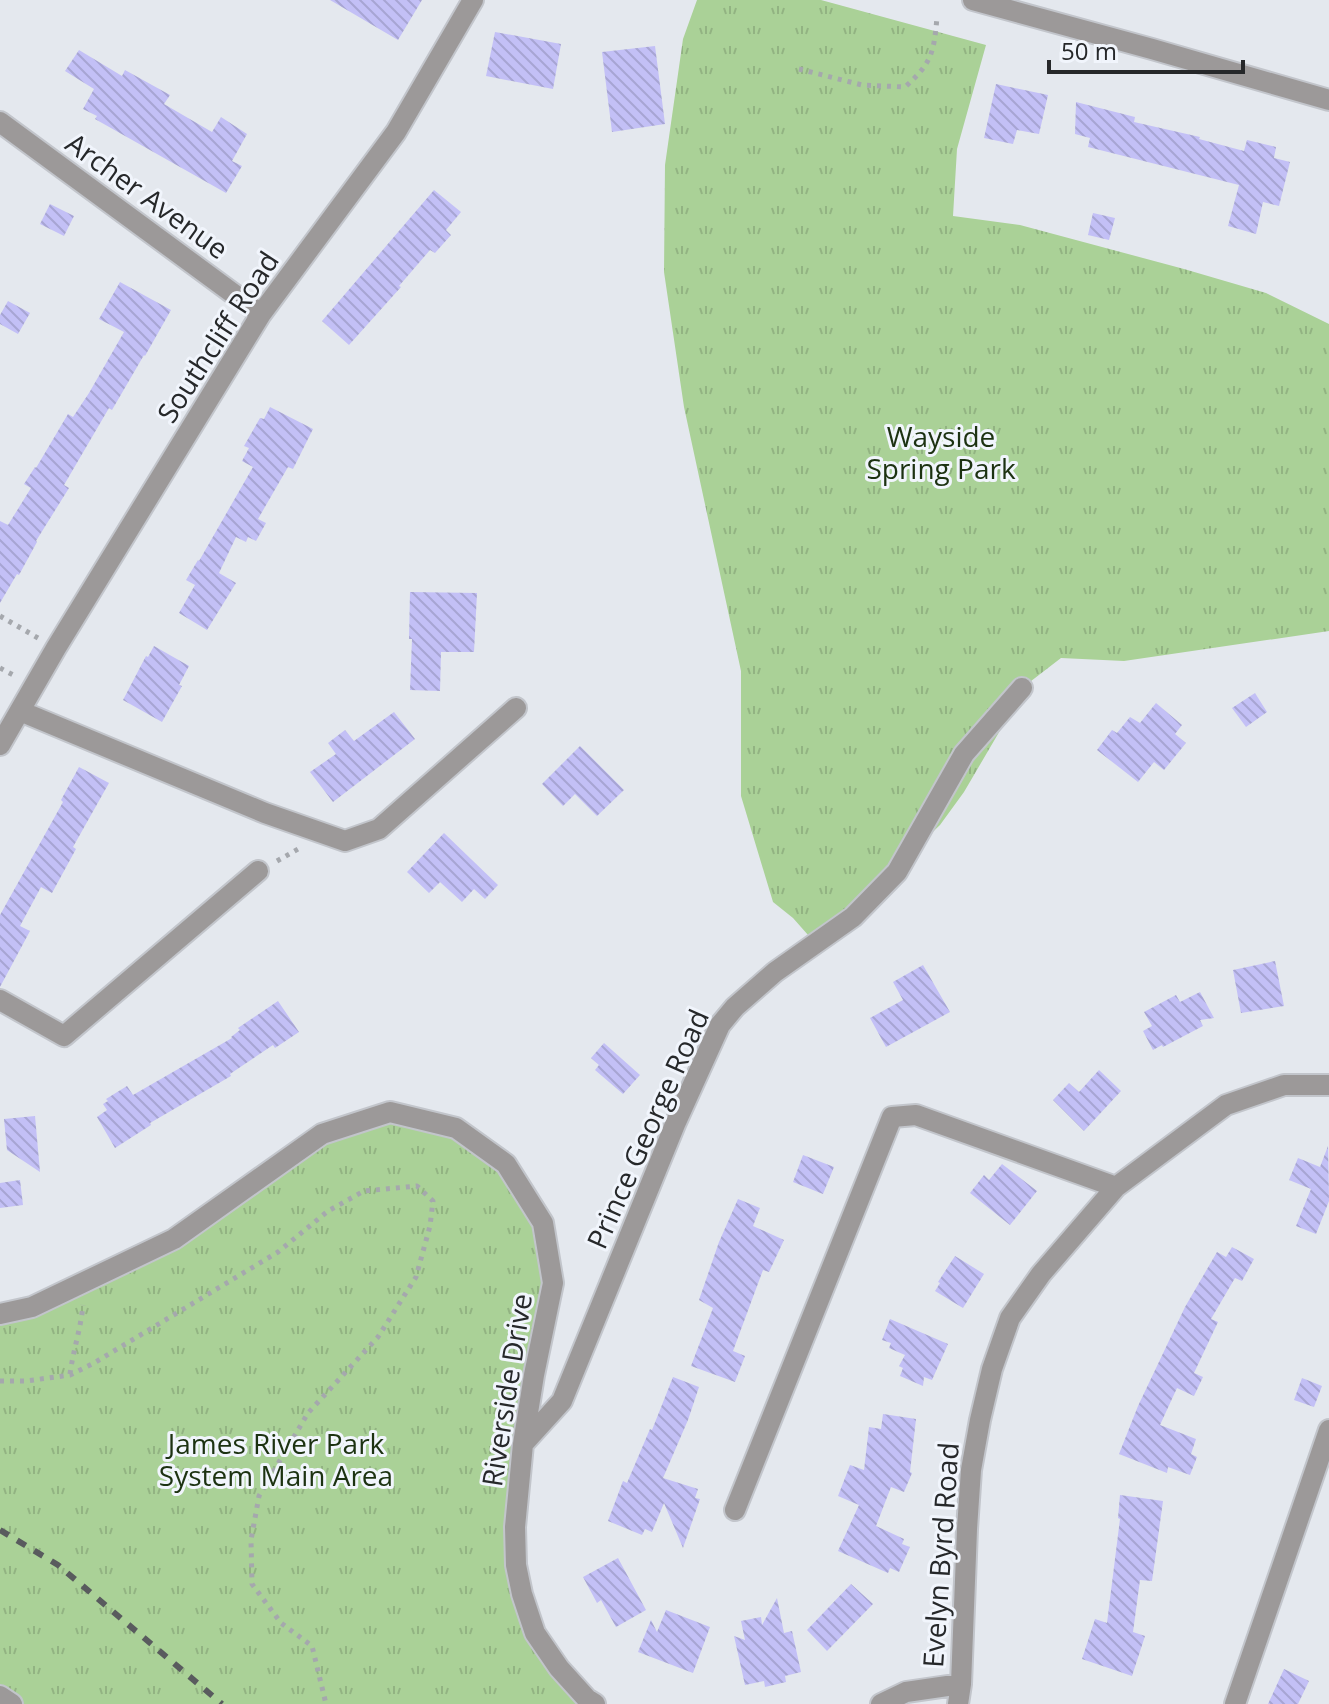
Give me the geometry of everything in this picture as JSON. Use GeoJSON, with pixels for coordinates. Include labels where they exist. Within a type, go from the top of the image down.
{"type":"FeatureCollection","features":[{"type":"Feature","properties":{"kind":"street","name":"Southcliff Road"},"geometry":{"type":"LineString","coordinates":[[0,745],[261,314],[396,132],[473,0]]}},
{"type":"Feature","properties":{"kind":"street"},"geometry":{"type":"LineString","coordinates":[[973,0],[1329,100]]}},
{"type":"Feature","properties":{"kind":"street","name":"Archer Avenue"},"geometry":{"type":"LineString","coordinates":[[0,122],[261,314]]}},
{"type":"Feature","properties":{"kind":"street","name":"Prince George Road"},"geometry":{"type":"LineString","coordinates":[[523,1444],[562,1401],[676,1122],[720,1025],[735,1007],[775,972],[853,917],[897,872],[964,754],[1022,688]]}},
{"type":"Feature","properties":{"kind":"street"},"geometry":{"type":"LineString","coordinates":[[20,711],[265,813],[345,841],[379,829],[516,708]]}},
{"type":"Feature","properties":{"kind":"street"},"geometry":{"type":"LineString","coordinates":[[0,1000],[64,1036],[258,871]]}},
{"type":"Feature","properties":{"kind":"street","name":"Evelyn Byrd Road"},"geometry":{"type":"LineString","coordinates":[[959,1694],[971,1470],[992,1369],[1010,1318],[1041,1274],[1116,1187],[1226,1105],[1284,1085],[1329,1085]]}},
{"type":"Feature","properties":{"kind":"street","name":"Riverside Drive"},"geometry":{"type":"LineString","coordinates":[[0,1314],[32,1307],[174,1239],[322,1134],[390,1112],[456,1128],[506,1164],[543,1223],[553,1283],[523,1444],[515,1527],[516,1565],[535,1633],[559,1668],[595,1704]]}},
{"type":"Feature","properties":{"kind":"street"},"geometry":{"type":"LineString","coordinates":[[735,1510],[892,1117],[916,1115],[1116,1187]]}},
{"type":"Feature","properties":{"kind":"street"},"geometry":{"type":"LineString","coordinates":[[1235,1704],[1329,1430]]}},
{"type":"Feature","properties":{"kind":"street"},"geometry":{"type":"LineString","coordinates":[[881,1704],[906,1692],[959,1694]]}},
{"type":"Feature","properties":{"kind":"street"},"geometry":{"type":"LineString","coordinates":[[0,1696],[12,1704]]}},
{"type":"Feature","properties":{"kind":"path"},"geometry":{"type":"LineString","coordinates":[[799,69],[862,85],[905,87],[922,72],[935,48],[937,17]]}},
{"type":"Feature","properties":{"kind":"path"},"geometry":{"type":"LineString","coordinates":[[0,616],[34,635]]}},
{"type":"Feature","properties":{"kind":"path"},"geometry":{"type":"LineString","coordinates":[[0,668],[11,674]]}},
{"type":"Feature","properties":{"kind":"path"},"geometry":{"type":"LineString","coordinates":[[258,871],[326,835]]}},
{"type":"Feature","properties":{"kind":"path"},"geometry":{"type":"LineString","coordinates":[[0,1381],[70,1375],[94,1363],[278,1252],[328,1211],[364,1191],[417,1186],[433,1201],[430,1226],[416,1277],[378,1337],[308,1413],[259,1496],[251,1540],[252,1584],[281,1623],[312,1646],[326,1704]]}},
{"type":"Feature","properties":{"kind":"path"},"geometry":{"type":"LineString","coordinates":[[70,1375],[82,1317],[84,1282]]}},
{"type":"Feature","properties":{"kind":"green space","name":"Wayside Spring Park"},"geometry":{"type":"Polygon","coordinates":[[[697,0],[821,0],[986,45],[957,149],[953,216],[1020,225],[1184,269],[1266,293],[1329,324],[1329,631],[1124,661],[1061,658],[1022,688],[964,792],[940,825],[816,944],[793,918],[773,902],[741,796],[741,671],[684,407],[664,272],[665,165],[683,39],[697,0]]]}},
{"type":"Feature","properties":{"kind":"green space","name":"James River Park System Main Area"},"geometry":{"type":"Polygon","coordinates":[[[390,1112],[456,1128],[506,1164],[543,1223],[553,1283],[517,1494],[535,1633],[595,1704],[0,1704],[0,1314],[174,1239],[322,1134],[390,1112]]]}},
{"type":"Feature","properties":{"kind":"building"},"geometry":{"type":"Polygon","coordinates":[[[330,0],[422,0],[398,40],[330,0]]]}},
{"type":"Feature","properties":{"kind":"building"},"geometry":{"type":"Polygon","coordinates":[[[495,32],[561,44],[553,89],[486,76],[495,32]]]}},
{"type":"Feature","properties":{"kind":"building"},"geometry":{"type":"Polygon","coordinates":[[[655,46],[665,124],[612,132],[602,52],[655,46]]]}},
{"type":"Feature","properties":{"kind":"building"},"geometry":{"type":"Polygon","coordinates":[[[79,50],[122,76],[125,70],[170,95],[164,104],[212,132],[221,117],[247,134],[232,161],[242,166],[226,193],[95,119],[97,116],[83,109],[94,89],[65,71],[79,50]]]}},
{"type":"Feature","properties":{"kind":"building"},"geometry":{"type":"Polygon","coordinates":[[[996,84],[1048,95],[1039,134],[1017,130],[1013,144],[984,138],[996,84]]]}},
{"type":"Feature","properties":{"kind":"building"},"geometry":{"type":"Polygon","coordinates":[[[1076,102],[1135,117],[1134,122],[1244,151],[1247,140],[1276,147],[1274,158],[1290,162],[1279,206],[1263,202],[1256,234],[1228,226],[1239,185],[1088,147],[1090,138],[1075,134],[1076,102]]]}},
{"type":"Feature","properties":{"kind":"building"},"geometry":{"type":"Polygon","coordinates":[[[434,190],[461,212],[446,230],[451,235],[435,253],[430,250],[349,345],[322,321],[434,190]]]}},
{"type":"Feature","properties":{"kind":"building"},"geometry":{"type":"Polygon","coordinates":[[[50,204],[74,216],[64,236],[40,224],[50,204]]]}},
{"type":"Feature","properties":{"kind":"building"},"geometry":{"type":"Polygon","coordinates":[[[1093,213],[1115,218],[1109,240],[1088,235],[1093,213]]]}},
{"type":"Feature","properties":{"kind":"building"},"geometry":{"type":"Polygon","coordinates":[[[120,282],[171,310],[64,485],[69,488],[0,603],[0,521],[8,525],[31,488],[24,484],[68,414],[73,417],[89,393],[124,332],[99,319],[120,282]]]}},
{"type":"Feature","properties":{"kind":"building"},"geometry":{"type":"Polygon","coordinates":[[[8,301],[30,313],[18,334],[0,324],[0,315],[8,301]]]}},
{"type":"Feature","properties":{"kind":"building"},"geometry":{"type":"Polygon","coordinates":[[[270,407],[313,429],[293,469],[288,467],[258,519],[266,523],[256,541],[248,537],[246,542],[236,537],[219,573],[236,583],[207,630],[179,613],[195,585],[186,580],[253,467],[242,461],[249,448],[244,446],[270,407]]]}},
{"type":"Feature","properties":{"kind":"building"},"geometry":{"type":"Polygon","coordinates":[[[410,592],[477,593],[474,652],[441,652],[440,691],[410,690],[410,592]]]}},
{"type":"Feature","properties":{"kind":"building"},"geometry":{"type":"Polygon","coordinates":[[[154,646],[189,666],[162,722],[123,700],[154,646]]]}},
{"type":"Feature","properties":{"kind":"building"},"geometry":{"type":"Polygon","coordinates":[[[1255,693],[1267,712],[1246,727],[1232,708],[1255,693]]]}},
{"type":"Feature","properties":{"kind":"building"},"geometry":{"type":"Polygon","coordinates":[[[1156,703],[1182,725],[1175,734],[1186,743],[1164,770],[1154,762],[1138,782],[1097,750],[1112,730],[1117,733],[1130,717],[1140,723],[1156,703]]]}},
{"type":"Feature","properties":{"kind":"building"},"geometry":{"type":"Polygon","coordinates":[[[394,712],[415,739],[333,802],[310,772],[336,754],[328,743],[345,730],[354,741],[394,712]]]}},
{"type":"Feature","properties":{"kind":"building"},"geometry":{"type":"Polygon","coordinates":[[[580,746],[624,790],[597,816],[575,794],[563,806],[542,784],[580,746]]]}},
{"type":"Feature","properties":{"kind":"building"},"geometry":{"type":"Polygon","coordinates":[[[79,767],[109,783],[73,847],[76,849],[52,893],[41,887],[20,926],[30,931],[0,987],[0,915],[79,767]]]}},
{"type":"Feature","properties":{"kind":"building"},"geometry":{"type":"Polygon","coordinates":[[[444,833],[498,885],[485,899],[474,889],[462,902],[440,882],[429,893],[407,872],[444,833]]]}},
{"type":"Feature","properties":{"kind":"building"},"geometry":{"type":"Polygon","coordinates":[[[1275,961],[1284,1006],[1241,1013],[1233,970],[1275,961]]]}},
{"type":"Feature","properties":{"kind":"building"},"geometry":{"type":"Polygon","coordinates":[[[923,965],[950,1012],[886,1047],[870,1018],[903,1000],[893,982],[923,965]]]}},
{"type":"Feature","properties":{"kind":"building"},"geometry":{"type":"Polygon","coordinates":[[[1200,992],[1214,1018],[1200,1020],[1203,1026],[1153,1050],[1143,1031],[1152,1026],[1144,1012],[1176,995],[1180,1002],[1200,992]]]}},
{"type":"Feature","properties":{"kind":"building"},"geometry":{"type":"Polygon","coordinates":[[[278,1001],[299,1032],[275,1048],[273,1045],[231,1076],[150,1123],[115,1148],[97,1117],[107,1110],[103,1104],[108,1101],[106,1099],[127,1086],[133,1095],[232,1038],[240,1030],[238,1028],[278,1001]]]}},
{"type":"Feature","properties":{"kind":"building"},"geometry":{"type":"Polygon","coordinates":[[[604,1043],[640,1075],[623,1094],[595,1070],[599,1065],[591,1058],[604,1043]]]}},
{"type":"Feature","properties":{"kind":"building"},"geometry":{"type":"Polygon","coordinates":[[[1099,1070],[1121,1091],[1084,1131],[1053,1100],[1069,1083],[1079,1092],[1099,1070]]]}},
{"type":"Feature","properties":{"kind":"building"},"geometry":{"type":"Polygon","coordinates":[[[35,1116],[40,1172],[7,1150],[4,1119],[35,1116]]]}},
{"type":"Feature","properties":{"kind":"building"},"geometry":{"type":"Polygon","coordinates":[[[1328,1146],[1329,1201],[1316,1234],[1296,1226],[1311,1189],[1289,1180],[1298,1158],[1320,1167],[1328,1146]]]}},
{"type":"Feature","properties":{"kind":"building"},"geometry":{"type":"Polygon","coordinates":[[[803,1155],[834,1167],[823,1194],[793,1182],[803,1155]]]}},
{"type":"Feature","properties":{"kind":"building"},"geometry":{"type":"Polygon","coordinates":[[[1002,1164],[1037,1191],[1010,1225],[970,1193],[984,1175],[989,1180],[1002,1164]]]}},
{"type":"Feature","properties":{"kind":"building"},"geometry":{"type":"Polygon","coordinates":[[[20,1180],[23,1205],[0,1208],[0,1183],[20,1180]]]}},
{"type":"Feature","properties":{"kind":"building"},"geometry":{"type":"Polygon","coordinates":[[[738,1199],[760,1208],[753,1226],[784,1240],[769,1272],[763,1270],[733,1351],[745,1356],[735,1382],[691,1366],[713,1308],[699,1300],[738,1199]]]}},
{"type":"Feature","properties":{"kind":"building"},"geometry":{"type":"Polygon","coordinates":[[[1232,1247],[1254,1259],[1242,1281],[1235,1278],[1211,1319],[1218,1322],[1194,1373],[1203,1377],[1194,1396],[1177,1388],[1160,1425],[1196,1439],[1191,1454],[1197,1457],[1190,1475],[1168,1467],[1167,1473],[1119,1454],[1185,1307],[1217,1252],[1226,1257],[1232,1247]]]}},
{"type":"Feature","properties":{"kind":"building"},"geometry":{"type":"Polygon","coordinates":[[[955,1256],[984,1274],[963,1308],[935,1291],[955,1256]]]}},
{"type":"Feature","properties":{"kind":"building"},"geometry":{"type":"Polygon","coordinates":[[[890,1319],[948,1344],[932,1380],[924,1377],[923,1386],[900,1376],[903,1368],[899,1366],[905,1355],[889,1348],[891,1343],[882,1340],[890,1319]]]}},
{"type":"Feature","properties":{"kind":"building"},"geometry":{"type":"Polygon","coordinates":[[[673,1377],[699,1387],[663,1478],[698,1489],[695,1498],[700,1499],[683,1548],[664,1503],[652,1532],[645,1529],[642,1535],[608,1521],[623,1481],[627,1483],[673,1377]]]}},
{"type":"Feature","properties":{"kind":"building"},"geometry":{"type":"Polygon","coordinates":[[[1302,1378],[1322,1386],[1314,1407],[1294,1400],[1302,1378]]]}},
{"type":"Feature","properties":{"kind":"building"},"geometry":{"type":"Polygon","coordinates":[[[883,1414],[916,1419],[912,1473],[904,1492],[891,1487],[876,1526],[904,1539],[902,1544],[910,1547],[899,1572],[890,1568],[888,1573],[838,1551],[859,1505],[838,1496],[850,1465],[864,1470],[869,1427],[881,1429],[883,1414]]]}},
{"type":"Feature","properties":{"kind":"building"},"geometry":{"type":"Polygon","coordinates":[[[1120,1495],[1163,1501],[1152,1581],[1140,1580],[1133,1632],[1145,1636],[1132,1676],[1082,1659],[1095,1619],[1107,1623],[1120,1519],[1120,1495]]]}},
{"type":"Feature","properties":{"kind":"building"},"geometry":{"type":"Polygon","coordinates":[[[618,1558],[646,1610],[616,1627],[601,1600],[597,1603],[583,1577],[618,1558]]]}},
{"type":"Feature","properties":{"kind":"building"},"geometry":{"type":"Polygon","coordinates":[[[851,1584],[873,1604],[827,1651],[807,1630],[851,1584]]]}},
{"type":"Feature","properties":{"kind":"building"},"geometry":{"type":"Polygon","coordinates":[[[777,1598],[784,1633],[792,1631],[801,1672],[785,1676],[786,1682],[765,1687],[764,1681],[745,1685],[734,1636],[745,1640],[741,1621],[761,1617],[762,1625],[777,1598]]]}},
{"type":"Feature","properties":{"kind":"building"},"geometry":{"type":"Polygon","coordinates":[[[666,1610],[710,1627],[693,1673],[638,1652],[651,1620],[657,1632],[666,1610]]]}},
{"type":"Feature","properties":{"kind":"building"},"geometry":{"type":"Polygon","coordinates":[[[1284,1669],[1309,1681],[1298,1704],[1268,1704],[1284,1669]]]}},
{"type":"Feature","properties":{"kind":"railway"},"geometry":{"type":"LineString","coordinates":[[0,1530],[58,1565],[222,1704]]}}]}
